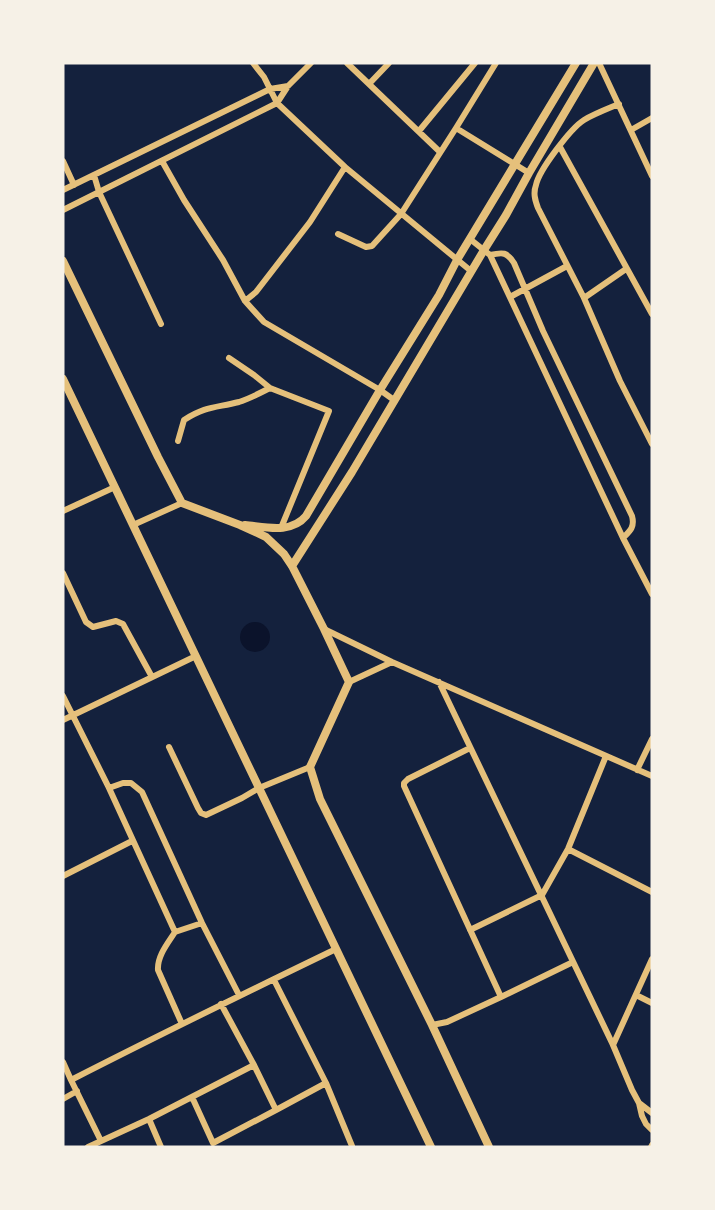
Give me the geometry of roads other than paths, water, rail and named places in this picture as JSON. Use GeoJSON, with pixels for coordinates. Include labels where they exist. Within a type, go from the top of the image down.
{"type":"FeatureCollection","features":[{"type":"Feature","properties":{"kind":"street"},"geometry":{"type":"LineString","coordinates":[[253,63],[264,77],[277,103],[345,167],[471,271]]}},
{"type":"Feature","properties":{"kind":"street"},"geometry":{"type":"LineString","coordinates":[[63,210],[277,103],[288,86],[311,63]]}},
{"type":"Feature","properties":{"kind":"street"},"geometry":{"type":"LineString","coordinates":[[347,63],[440,152]]}},
{"type":"Feature","properties":{"kind":"street"},"geometry":{"type":"LineString","coordinates":[[369,84],[389,63]]}},
{"type":"Feature","properties":{"kind":"street"},"geometry":{"type":"LineString","coordinates":[[419,131],[475,63]]}},
{"type":"Feature","properties":{"kind":"street"},"geometry":{"type":"LineString","coordinates":[[338,234],[366,247],[372,246],[400,213],[496,63]]}},
{"type":"Feature","properties":{"kind":"street"},"geometry":{"type":"LineString","coordinates":[[240,525],[281,528],[295,525],[306,516],[576,63]]}},
{"type":"Feature","properties":{"kind":"street"},"geometry":{"type":"LineString","coordinates":[[292,566],[352,472],[471,271],[487,253],[529,173],[594,63]]}},
{"type":"Feature","properties":{"kind":"street"},"geometry":{"type":"LineString","coordinates":[[599,63],[652,176]]}},
{"type":"Feature","properties":{"kind":"street"},"geometry":{"type":"LineString","coordinates":[[63,190],[270,89],[288,86]]}},
{"type":"Feature","properties":{"kind":"street"},"geometry":{"type":"LineString","coordinates":[[618,104],[583,121],[574,129],[538,177],[534,197],[652,444]]}},
{"type":"Feature","properties":{"kind":"street"},"geometry":{"type":"LineString","coordinates":[[630,130],[652,118]]}},
{"type":"Feature","properties":{"kind":"street"},"geometry":{"type":"LineString","coordinates":[[456,128],[529,173]]}},
{"type":"Feature","properties":{"kind":"street"},"geometry":{"type":"LineString","coordinates":[[560,147],[652,314]]}},
{"type":"Feature","properties":{"kind":"street"},"geometry":{"type":"LineString","coordinates":[[162,160],[184,200],[223,260],[245,301],[264,322],[394,400]]}},
{"type":"Feature","properties":{"kind":"street"},"geometry":{"type":"LineString","coordinates":[[63,161],[74,185]]}},
{"type":"Feature","properties":{"kind":"street"},"geometry":{"type":"LineString","coordinates":[[245,301],[256,292],[310,222],[345,167]]}},
{"type":"Feature","properties":{"kind":"street"},"geometry":{"type":"LineString","coordinates":[[94,176],[99,192],[161,324]]}},
{"type":"Feature","properties":{"kind":"street"},"geometry":{"type":"LineString","coordinates":[[470,239],[487,253],[510,297],[623,538],[652,594]]}},
{"type":"Feature","properties":{"kind":"street"},"geometry":{"type":"LineString","coordinates":[[487,253],[500,253],[510,257],[514,264],[543,331],[632,516],[633,528],[623,538]]}},
{"type":"Feature","properties":{"kind":"street"},"geometry":{"type":"LineString","coordinates":[[63,261],[182,504],[266,537],[284,554],[349,681]]}},
{"type":"Feature","properties":{"kind":"street"},"geometry":{"type":"LineString","coordinates":[[510,297],[567,266]]}},
{"type":"Feature","properties":{"kind":"street"},"geometry":{"type":"LineString","coordinates":[[584,298],[626,269]]}},
{"type":"Feature","properties":{"kind":"street"},"geometry":{"type":"LineString","coordinates":[[422,324],[434,333]]}},
{"type":"Feature","properties":{"kind":"street"},"geometry":{"type":"LineString","coordinates":[[229,358],[270,388],[329,411],[281,528]]}},
{"type":"Feature","properties":{"kind":"street"},"geometry":{"type":"LineString","coordinates":[[63,381],[431,1147]]}},
{"type":"Feature","properties":{"kind":"street"},"geometry":{"type":"LineString","coordinates":[[178,441],[184,420],[198,411],[216,405],[240,402],[270,388]]}},
{"type":"Feature","properties":{"kind":"street"},"geometry":{"type":"LineString","coordinates":[[63,511],[115,487]]}},
{"type":"Feature","properties":{"kind":"street"},"geometry":{"type":"LineString","coordinates":[[133,525],[182,504]]}},
{"type":"Feature","properties":{"kind":"street"},"geometry":{"type":"LineString","coordinates":[[63,573],[87,622],[93,627],[116,621],[123,624],[152,677]]}},
{"type":"Feature","properties":{"kind":"street"},"geometry":{"type":"LineString","coordinates":[[324,629],[392,662],[652,776]]}},
{"type":"Feature","properties":{"kind":"street"},"geometry":{"type":"LineString","coordinates":[[63,720],[196,656]]}},
{"type":"Feature","properties":{"kind":"street"},"geometry":{"type":"LineString","coordinates":[[392,662],[349,681],[310,767],[320,799],[432,1025],[489,1147]]}},
{"type":"Feature","properties":{"kind":"street"},"geometry":{"type":"LineString","coordinates":[[439,682],[613,1045],[639,1103],[642,1116],[652,1130]]}},
{"type":"Feature","properties":{"kind":"street"},"geometry":{"type":"LineString","coordinates":[[63,696],[109,788],[175,932]]}},
{"type":"Feature","properties":{"kind":"street"},"geometry":{"type":"LineString","coordinates":[[637,770],[652,738]]}},
{"type":"Feature","properties":{"kind":"street"},"geometry":{"type":"LineString","coordinates":[[169,747],[198,808],[206,815],[236,802],[259,788],[310,767]]}},
{"type":"Feature","properties":{"kind":"street"},"geometry":{"type":"LineString","coordinates":[[470,748],[404,783],[501,997]]}},
{"type":"Feature","properties":{"kind":"street"},"geometry":{"type":"LineString","coordinates":[[470,930],[542,895],[568,849],[606,756]]}},
{"type":"Feature","properties":{"kind":"street"},"geometry":{"type":"LineString","coordinates":[[109,788],[131,783],[142,792],[202,923],[239,995]]}},
{"type":"Feature","properties":{"kind":"street"},"geometry":{"type":"LineString","coordinates":[[63,876],[132,841]]}},
{"type":"Feature","properties":{"kind":"street"},"geometry":{"type":"LineString","coordinates":[[568,849],[652,892]]}},
{"type":"Feature","properties":{"kind":"street"},"geometry":{"type":"LineString","coordinates":[[182,1024],[158,970],[158,965],[161,955],[175,932],[202,923]]}},
{"type":"Feature","properties":{"kind":"street"},"geometry":{"type":"LineString","coordinates":[[71,1080],[336,949]]}},
{"type":"Feature","properties":{"kind":"street"},"geometry":{"type":"LineString","coordinates":[[613,1045],[652,959]]}},
{"type":"Feature","properties":{"kind":"street"},"geometry":{"type":"LineString","coordinates":[[432,1025],[447,1022],[573,962]]}},
{"type":"Feature","properties":{"kind":"street"},"geometry":{"type":"LineString","coordinates":[[274,980],[326,1083],[352,1146]]}},
{"type":"Feature","properties":{"kind":"street"},"geometry":{"type":"LineString","coordinates":[[636,995],[652,1003]]}},
{"type":"Feature","properties":{"kind":"street"},"geometry":{"type":"LineString","coordinates":[[221,1004],[255,1065],[276,1110]]}},
{"type":"Feature","properties":{"kind":"street"},"geometry":{"type":"LineString","coordinates":[[63,1062],[101,1141]]}},
{"type":"Feature","properties":{"kind":"street"},"geometry":{"type":"LineString","coordinates":[[88,1147],[255,1065]]}},
{"type":"Feature","properties":{"kind":"street"},"geometry":{"type":"LineString","coordinates":[[192,1096],[214,1145],[326,1083]]}},
{"type":"Feature","properties":{"kind":"street"},"geometry":{"type":"LineString","coordinates":[[63,1099],[77,1092]]}},
{"type":"Feature","properties":{"kind":"street"},"geometry":{"type":"LineString","coordinates":[[639,1103],[652,1113]]}},
{"type":"Feature","properties":{"kind":"street"},"geometry":{"type":"LineString","coordinates":[[149,1119],[161,1147]]}},
{"type":"Feature","properties":{"kind":"water"},"geometry":{"type":"Polygon","coordinates":[[[255,622],[266,626],[270,637],[266,648],[255,652],[244,648],[240,637],[244,626],[255,622]]]}}]}
